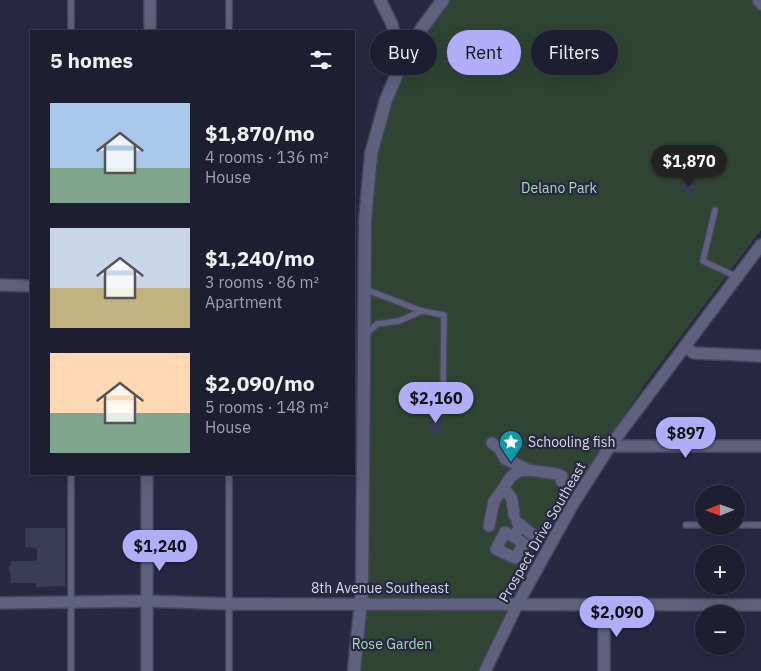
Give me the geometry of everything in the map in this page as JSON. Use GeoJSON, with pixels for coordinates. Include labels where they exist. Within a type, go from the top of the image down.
{"type":"FeatureCollection","features":[{"type":"Feature","properties":{"kind":"street"},"geometry":{"type":"LineString","coordinates":[[150,0],[150,30]]}},
{"type":"Feature","properties":{"kind":"street"},"geometry":{"type":"LineString","coordinates":[[380,0],[393,30]]}},
{"type":"Feature","properties":{"kind":"street"},"geometry":{"type":"LineString","coordinates":[[421,30],[443,0]]}},
{"type":"Feature","properties":{"kind":"street"},"geometry":{"type":"LineString","coordinates":[[758,0],[761,4]]}},
{"type":"Feature","properties":{"kind":"street"},"geometry":{"type":"LineString","coordinates":[[354,671],[360,603],[364,336],[359,289],[371,154],[386,100],[397,75]]}},
{"type":"Feature","properties":{"kind":"street","name":"Prospect Drive Southeast"},"geometry":{"type":"LineString","coordinates":[[485,671],[518,603],[573,504],[610,446],[761,244]]}},
{"type":"Feature","properties":{"kind":"street"},"geometry":{"type":"LineString","coordinates":[[0,286],[30,286]]}},
{"type":"Feature","properties":{"kind":"street"},"geometry":{"type":"LineString","coordinates":[[685,347],[694,353],[761,356]]}},
{"type":"Feature","properties":{"kind":"street"},"geometry":{"type":"LineString","coordinates":[[492,443],[500,449],[506,459],[506,485],[518,521],[514,536]]}},
{"type":"Feature","properties":{"kind":"street"},"geometry":{"type":"LineString","coordinates":[[610,446],[761,446]]}},
{"type":"Feature","properties":{"kind":"street"},"geometry":{"type":"LineString","coordinates":[[506,459],[533,473],[566,481]]}},
{"type":"Feature","properties":{"kind":"street"},"geometry":{"type":"LineString","coordinates":[[489,526],[494,501],[500,491],[506,485],[533,473]]}},
{"type":"Feature","properties":{"kind":"street"},"geometry":{"type":"LineString","coordinates":[[147,475],[147,671]]}},
{"type":"Feature","properties":{"kind":"street"},"geometry":{"type":"LineString","coordinates":[[518,521],[535,537]]}},
{"type":"Feature","properties":{"kind":"street","name":"8th Avenue Southeast"},"geometry":{"type":"LineString","coordinates":[[0,603],[147,601],[229,604],[518,603],[761,605]]}},
{"type":"Feature","properties":{"kind":"street"},"geometry":{"type":"LineString","coordinates":[[604,605],[604,671]]}},
{"type":"Feature","properties":{"kind":"lane"},"geometry":{"type":"LineString","coordinates":[[71,0],[71,30]]}},
{"type":"Feature","properties":{"kind":"lane"},"geometry":{"type":"LineString","coordinates":[[229,0],[229,30]]}},
{"type":"Feature","properties":{"kind":"lane"},"geometry":{"type":"LineString","coordinates":[[715,210],[703,261],[737,277]]}},
{"type":"Feature","properties":{"kind":"lane"},"geometry":{"type":"LineString","coordinates":[[359,289],[422,311],[444,316],[443,395]]}},
{"type":"Feature","properties":{"kind":"lane"},"geometry":{"type":"LineString","coordinates":[[364,336],[377,324],[399,321],[422,311]]}},
{"type":"Feature","properties":{"kind":"lane"},"geometry":{"type":"LineString","coordinates":[[71,475],[71,671]]}},
{"type":"Feature","properties":{"kind":"lane"},"geometry":{"type":"LineString","coordinates":[[228,671],[230,475]]}},
{"type":"Feature","properties":{"kind":"lane"},"geometry":{"type":"LineString","coordinates":[[686,525],[695,525]]}},
{"type":"Feature","properties":{"kind":"lane"},"geometry":{"type":"LineString","coordinates":[[745,525],[761,525]]}},
{"type":"Feature","properties":{"kind":"green space","name":"Delano Park"},"geometry":{"type":"Polygon","coordinates":[[[451,0],[756,0],[761,8],[761,230],[648,380],[585,474],[550,518],[479,671],[361,671],[367,603],[370,477],[370,231],[377,145],[386,110],[401,75],[437,75],[437,30],[427,30],[451,0]]]}},
{"type":"Feature","properties":{"kind":"building"},"geometry":{"type":"Polygon","coordinates":[[[689,178],[697,187],[689,196],[680,187],[689,178]]]}},
{"type":"Feature","properties":{"kind":"building"},"geometry":{"type":"Polygon","coordinates":[[[431,414],[441,415],[440,434],[430,433],[431,414]]]}},
{"type":"Feature","properties":{"kind":"building"},"geometry":{"type":"Polygon","coordinates":[[[25,528],[65,528],[65,586],[36,587],[36,583],[11,583],[9,566],[11,566],[11,561],[37,561],[37,548],[25,547],[25,528]]]}},
{"type":"Feature","properties":{"kind":"place","name":"Schooling fish"},"geometry":{"type":"Point","coordinates":[511,463]}},
{"type":"Feature","properties":{"kind":"park label","name":"Rose Garden"},"geometry":{"type":"Point","coordinates":[392,644]}}]}
